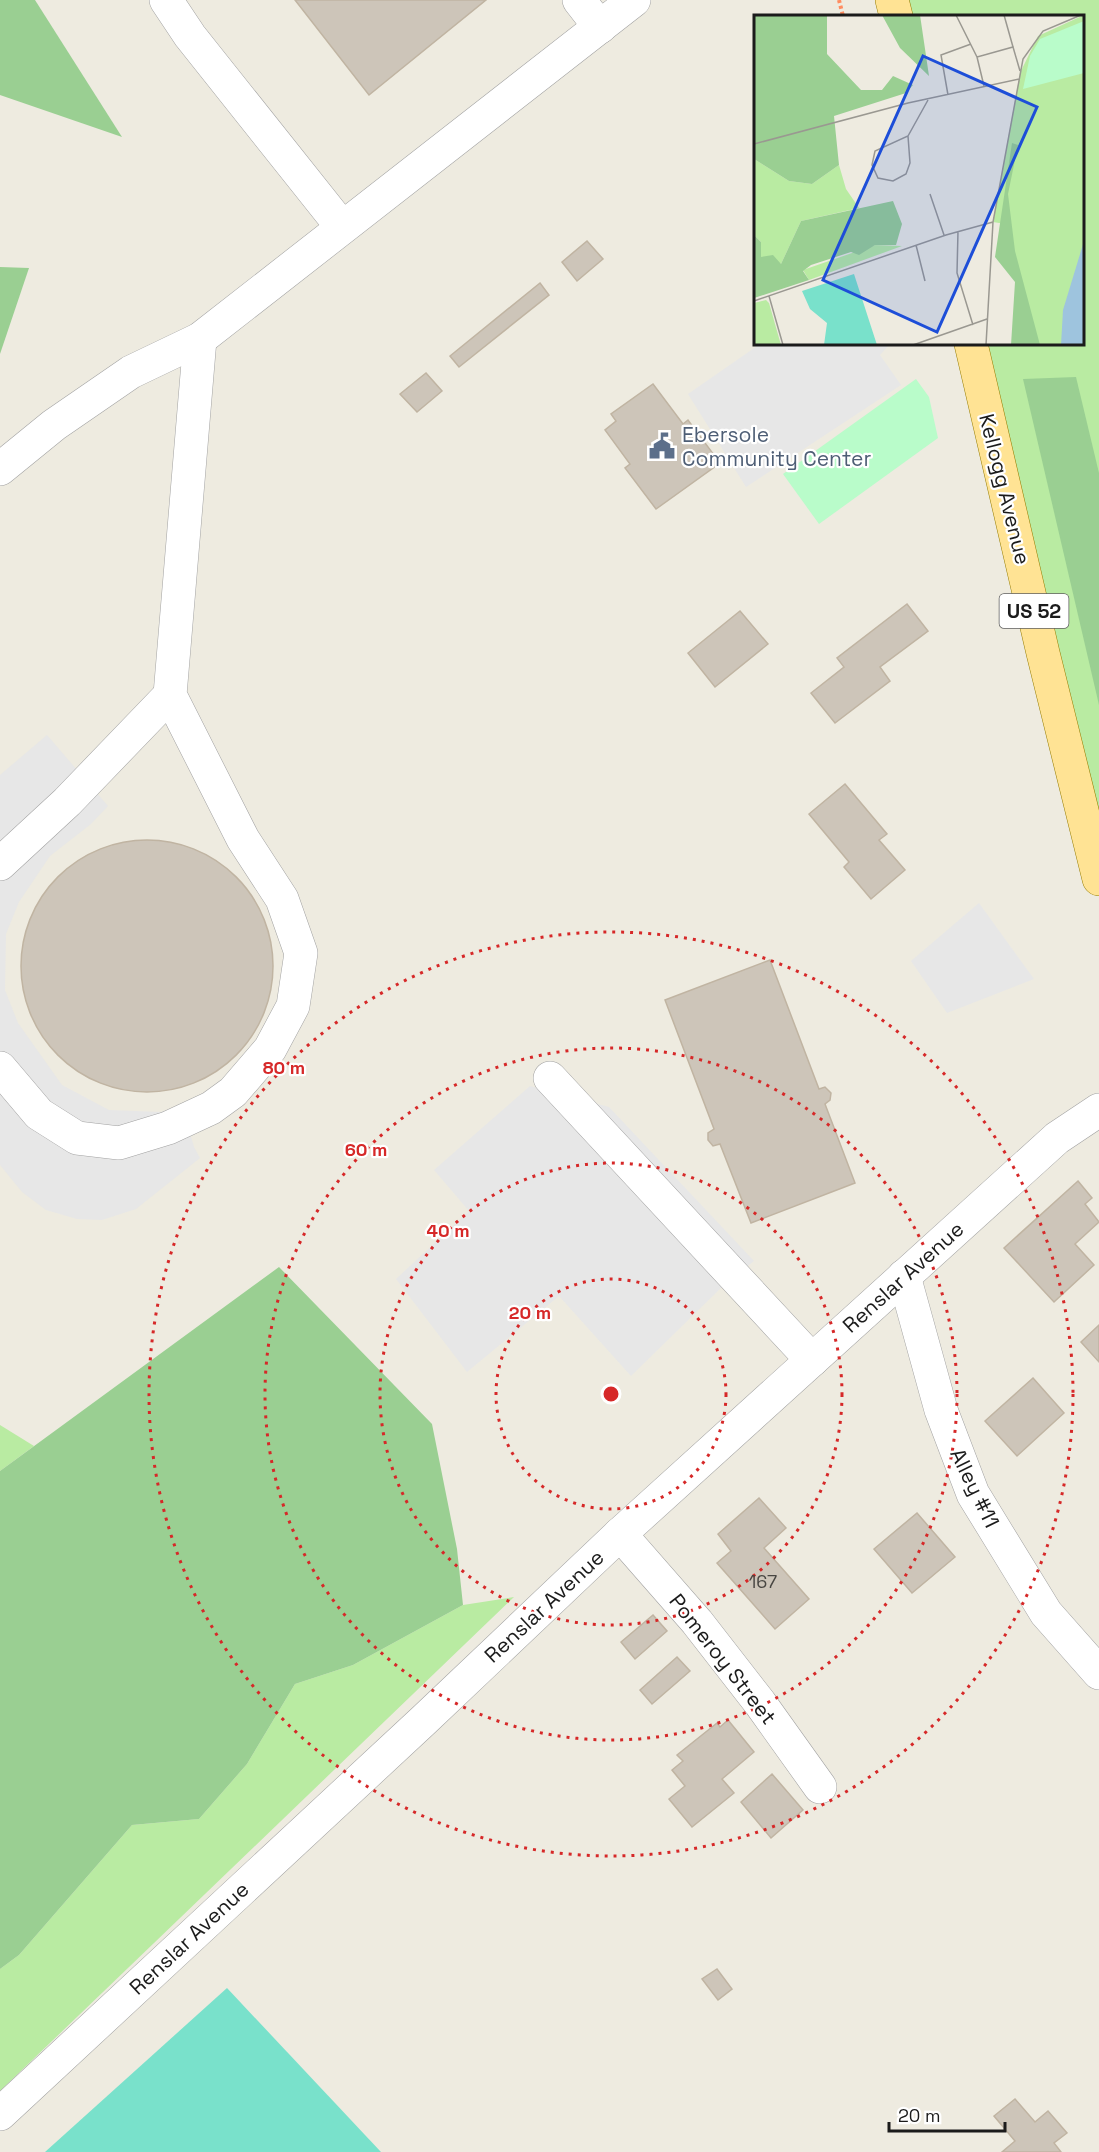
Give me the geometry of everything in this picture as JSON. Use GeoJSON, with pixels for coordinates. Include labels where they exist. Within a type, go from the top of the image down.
{"type":"FeatureCollection","features":[{"type":"Feature","properties":{"kind":"main road"},"geometry":{"type":"LineString","coordinates":[[892,0],[896,15]]}},
{"type":"Feature","properties":{"kind":"main road","name":"Kellogg Avenue"},"geometry":{"type":"LineString","coordinates":[[971,345],[1043,653],[1099,879]]}},
{"type":"Feature","properties":{"kind":"street"},"geometry":{"type":"LineString","coordinates":[[166,0],[190,36],[342,227]]}},
{"type":"Feature","properties":{"kind":"street"},"geometry":{"type":"LineString","coordinates":[[579,0],[600,27]]}},
{"type":"Feature","properties":{"kind":"street"},"geometry":{"type":"LineString","coordinates":[[0,469],[54,425],[131,372],[200,339],[634,0]]}},
{"type":"Feature","properties":{"kind":"street"},"geometry":{"type":"LineString","coordinates":[[0,1068],[39,1113],[77,1138],[119,1143],[178,1123],[211,1108],[233,1092],[270,1049],[293,1006],[301,953],[282,899],[243,839],[170,695],[200,339]]}},
{"type":"Feature","properties":{"kind":"street"},"geometry":{"type":"LineString","coordinates":[[0,864],[68,802],[170,695]]}},
{"type":"Feature","properties":{"kind":"street"},"geometry":{"type":"LineString","coordinates":[[550,1078],[812,1360]]}},
{"type":"Feature","properties":{"kind":"street","name":"Renslar Avenue"},"geometry":{"type":"LineString","coordinates":[[0,2114],[424,1720],[620,1534],[1057,1138],[1099,1110]]}},
{"type":"Feature","properties":{"kind":"street","name":"Alley #11"},"geometry":{"type":"LineString","coordinates":[[904,1276],[941,1410],[974,1494],[1046,1613],[1099,1673]]}},
{"type":"Feature","properties":{"kind":"street","name":"Pomeroy Street"},"geometry":{"type":"LineString","coordinates":[[620,1534],[697,1622],[760,1703],[820,1787]]}},
{"type":"Feature","properties":{"kind":"path"},"geometry":{"type":"LineString","coordinates":[[839,0],[843,15]]}},
{"type":"Feature","properties":{"kind":"green space"},"geometry":{"type":"Polygon","coordinates":[[[0,0],[35,0],[122,137],[0,95],[0,0]]]}},
{"type":"Feature","properties":{"kind":"green space"},"geometry":{"type":"Polygon","coordinates":[[[892,0],[1099,0],[1099,879],[971,345],[1084,345],[1084,15],[896,15],[892,0]]]}},
{"type":"Feature","properties":{"kind":"green space"},"geometry":{"type":"Polygon","coordinates":[[[0,267],[29,268],[0,354],[0,267]]]}},
{"type":"Feature","properties":{"kind":"green space"},"geometry":{"type":"Polygon","coordinates":[[[1076,377],[1099,473],[1099,705],[1023,379],[1076,377]]]}},
{"type":"Feature","properties":{"kind":"green space"},"geometry":{"type":"Polygon","coordinates":[[[916,379],[929,397],[938,438],[819,524],[783,474],[916,379]]]}},
{"type":"Feature","properties":{"kind":"green space"},"geometry":{"type":"Polygon","coordinates":[[[279,1267],[432,1424],[457,1549],[463,1605],[353,1665],[295,1684],[247,1764],[199,1819],[132,1825],[19,1955],[0,1969],[0,1471],[279,1267]]]}},
{"type":"Feature","properties":{"kind":"green space"},"geometry":{"type":"Polygon","coordinates":[[[0,1425],[34,1446],[0,1471],[0,1425]]]}},
{"type":"Feature","properties":{"kind":"green space"},"geometry":{"type":"Polygon","coordinates":[[[514,1597],[0,2091],[0,1969],[19,1955],[132,1825],[199,1819],[247,1764],[295,1684],[353,1665],[463,1605],[514,1597]]]}},
{"type":"Feature","properties":{"kind":"shaded area"},"geometry":{"type":"Polygon","coordinates":[[[759,345],[889,345],[880,355],[901,385],[746,487],[688,394],[759,345]]]}},
{"type":"Feature","properties":{"kind":"shaded area"},"geometry":{"type":"Polygon","coordinates":[[[47,735],[108,806],[91,824],[50,856],[19,902],[6,934],[5,990],[18,1023],[62,1085],[109,1110],[161,1112],[182,1105],[194,1147],[200,1158],[136,1209],[102,1220],[77,1219],[46,1210],[22,1192],[0,1165],[0,775],[47,735]]]}},
{"type":"Feature","properties":{"kind":"shaded area"},"geometry":{"type":"Polygon","coordinates":[[[979,903],[1034,979],[947,1013],[911,961],[979,903]]]}},
{"type":"Feature","properties":{"kind":"shaded area"},"geometry":{"type":"Polygon","coordinates":[[[530,1086],[609,1107],[754,1261],[722,1287],[631,1376],[559,1296],[467,1372],[396,1279],[469,1211],[434,1170],[530,1086]]]}},
{"type":"Feature","properties":{"kind":"shaded area"},"geometry":{"type":"Polygon","coordinates":[[[227,1988],[381,2152],[45,2152],[227,1988]]]}},
{"type":"Feature","properties":{"kind":"building"},"geometry":{"type":"Polygon","coordinates":[[[295,0],[486,0],[369,95],[295,0]]]}},
{"type":"Feature","properties":{"kind":"building"},"geometry":{"type":"Polygon","coordinates":[[[587,241],[603,259],[577,281],[562,262],[587,241]]]}},
{"type":"Feature","properties":{"kind":"building"},"geometry":{"type":"Polygon","coordinates":[[[540,283],[549,295],[459,367],[450,356],[540,283]]]}},
{"type":"Feature","properties":{"kind":"building"},"geometry":{"type":"Polygon","coordinates":[[[426,373],[442,391],[417,412],[400,394],[426,373]]]}},
{"type":"Feature","properties":{"kind":"building","name":"Ebersole Community Center"},"geometry":{"type":"Polygon","coordinates":[[[653,384],[683,424],[688,420],[720,463],[656,509],[625,468],[630,464],[605,430],[616,421],[611,414],[653,384]]]}},
{"type":"Feature","properties":{"kind":"building"},"geometry":{"type":"Polygon","coordinates":[[[907,604],[928,631],[880,667],[890,681],[835,723],[811,693],[844,667],[837,658],[907,604]]]}},
{"type":"Feature","properties":{"kind":"building"},"geometry":{"type":"Polygon","coordinates":[[[740,611],[768,644],[715,687],[688,653],[740,611]]]}},
{"type":"Feature","properties":{"kind":"building"},"geometry":{"type":"Polygon","coordinates":[[[845,784],[887,834],[879,840],[905,870],[871,899],[844,867],[849,862],[809,814],[845,784]]]}},
{"type":"Feature","properties":{"kind":"building"},"geometry":{"type":"Polygon","coordinates":[[[135,840],[159,840],[184,845],[207,855],[227,868],[245,886],[258,906],[268,929],[273,966],[271,991],[264,1014],[245,1046],[227,1064],[207,1077],[184,1087],[159,1092],[135,1092],[110,1087],[87,1077],[67,1064],[49,1046],[36,1026],[26,1003],[21,978],[21,954],[26,929],[36,906],[49,886],[67,868],[87,855],[110,845],[135,840]]]}},
{"type":"Feature","properties":{"kind":"building"},"geometry":{"type":"Polygon","coordinates":[[[770,960],[819,1089],[825,1087],[831,1093],[830,1100],[825,1104],[855,1183],[751,1223],[720,1144],[713,1146],[708,1140],[708,1133],[714,1129],[665,1000],[770,960]]]}},
{"type":"Feature","properties":{"kind":"building"},"geometry":{"type":"Polygon","coordinates":[[[1078,1181],[1092,1198],[1085,1204],[1099,1222],[1075,1244],[1094,1265],[1054,1302],[1004,1248],[1078,1181]]]}},
{"type":"Feature","properties":{"kind":"building"},"geometry":{"type":"Polygon","coordinates":[[[1099,1325],[1099,1362],[1081,1342],[1099,1325]]]}},
{"type":"Feature","properties":{"kind":"building"},"geometry":{"type":"Polygon","coordinates":[[[1033,1378],[1064,1413],[1017,1456],[985,1421],[1033,1378]]]}},
{"type":"Feature","properties":{"kind":"building"},"geometry":{"type":"Polygon","coordinates":[[[759,1498],[786,1528],[764,1548],[809,1599],[775,1629],[717,1563],[731,1551],[718,1534],[759,1498]]]}},
{"type":"Feature","properties":{"kind":"building"},"geometry":{"type":"Polygon","coordinates":[[[917,1513],[955,1557],[912,1593],[874,1549],[917,1513]]]}},
{"type":"Feature","properties":{"kind":"building"},"geometry":{"type":"Polygon","coordinates":[[[653,1615],[667,1631],[635,1659],[621,1642],[653,1615]]]}},
{"type":"Feature","properties":{"kind":"building"},"geometry":{"type":"Polygon","coordinates":[[[677,1657],[690,1671],[652,1704],[640,1690],[677,1657]]]}},
{"type":"Feature","properties":{"kind":"building"},"geometry":{"type":"Polygon","coordinates":[[[728,1720],[754,1752],[722,1779],[734,1793],[692,1827],[669,1799],[685,1786],[672,1770],[683,1761],[677,1755],[717,1723],[720,1727],[728,1720]]]}},
{"type":"Feature","properties":{"kind":"building"},"geometry":{"type":"Polygon","coordinates":[[[772,1774],[803,1810],[771,1838],[741,1802],[772,1774]]]}},
{"type":"Feature","properties":{"kind":"building"},"geometry":{"type":"Polygon","coordinates":[[[717,1969],[732,1989],[718,2000],[702,1979],[717,1969]]]}},
{"type":"Feature","properties":{"kind":"building"},"geometry":{"type":"Polygon","coordinates":[[[1015,2099],[1035,2122],[1048,2111],[1067,2133],[1054,2143],[1061,2152],[1002,2152],[1015,2141],[994,2116],[1015,2099]]]}},
{"type":"Feature","properties":{"kind":"place","name":"Ebersole Community Center"},"geometry":{"type":"Point","coordinates":[662,446]}}]}
